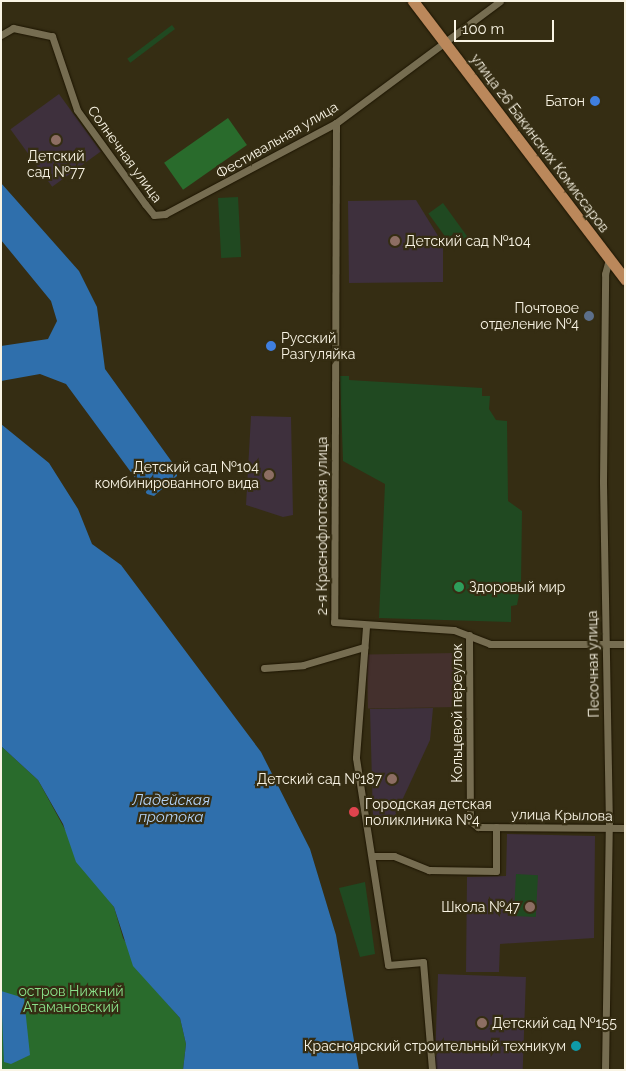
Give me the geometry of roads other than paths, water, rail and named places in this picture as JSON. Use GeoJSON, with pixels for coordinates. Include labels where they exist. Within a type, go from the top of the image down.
{"type":"FeatureCollection","features":[{"type":"Feature","properties":{"kind":"main road","name":"улица 26 Бакинских Комиссаров"},"geometry":{"type":"LineString","coordinates":[[413,1],[625,279]]}},
{"type":"Feature","properties":{"kind":"street","name":"Фестивальная улица"},"geometry":{"type":"LineString","coordinates":[[165,214],[336,123],[500,1]]}},
{"type":"Feature","properties":{"kind":"street","name":"Солнечная улица"},"geometry":{"type":"LineString","coordinates":[[1,35],[13,28],[52,36],[77,110],[154,215],[165,214]]}},
{"type":"Feature","properties":{"kind":"street","name":"2-я Краснофлотская улица"},"geometry":{"type":"LineString","coordinates":[[336,123],[333,618],[337,625],[366,627]]}},
{"type":"Feature","properties":{"kind":"street","name":"Песочная улица"},"geometry":{"type":"LineString","coordinates":[[605,1070],[609,827],[605,644],[605,274],[609,259]]}},
{"type":"Feature","properties":{"kind":"street"},"geometry":{"type":"LineString","coordinates":[[432,1070],[423,962],[388,965],[356,758],[366,627],[469,635],[490,644],[625,644]]}},
{"type":"Feature","properties":{"kind":"street","name":"Кольцевой переулок"},"geometry":{"type":"LineString","coordinates":[[469,635],[470,821]]}},
{"type":"Feature","properties":{"kind":"street"},"geometry":{"type":"LineString","coordinates":[[264,668],[303,665],[364,647]]}},
{"type":"Feature","properties":{"kind":"street","name":"улица Крылова"},"geometry":{"type":"LineString","coordinates":[[470,821],[478,827],[625,828]]}},
{"type":"Feature","properties":{"kind":"street"},"geometry":{"type":"LineString","coordinates":[[372,856],[394,856],[429,870],[496,871],[496,827]]}},
{"type":"Feature","properties":{"kind":"water"},"geometry":{"type":"Polygon","coordinates":[[[1,183],[79,271],[97,307],[105,369],[177,469],[177,476],[154,496],[147,494],[66,384],[40,374],[1,381],[1,346],[48,339],[57,321],[51,301],[1,240],[1,183]]]}},
{"type":"Feature","properties":{"kind":"water","name":"Ладейская протока"},"geometry":{"type":"Polygon","coordinates":[[[1,424],[49,463],[78,509],[92,544],[121,565],[261,752],[310,849],[336,935],[359,1070],[183,1070],[186,1044],[180,1018],[133,966],[114,907],[76,862],[63,824],[38,780],[1,746],[1,424]]]}},
{"type":"Feature","properties":{"kind":"water"},"geometry":{"type":"Polygon","coordinates":[[[1,991],[24,998],[30,1055],[11,1064],[4,1062],[1,991]]]}},
{"type":"Feature","properties":{"kind":"place","name":"Батон"},"geometry":{"type":"Point","coordinates":[595,101]}},
{"type":"Feature","properties":{"kind":"place","name":"Детский сад №77"},"geometry":{"type":"Point","coordinates":[56,140]}},
{"type":"Feature","properties":{"kind":"place","name":"Детский сад №104"},"geometry":{"type":"Point","coordinates":[395,241]}},
{"type":"Feature","properties":{"kind":"place","name":"Почтовое отделение №4"},"geometry":{"type":"Point","coordinates":[589,316]}},
{"type":"Feature","properties":{"kind":"place","name":"Русский Разгуляйка"},"geometry":{"type":"Point","coordinates":[271,346]}},
{"type":"Feature","properties":{"kind":"place","name":"Детский сад №104 комбинированного вида"},"geometry":{"type":"Point","coordinates":[269,475]}},
{"type":"Feature","properties":{"kind":"place","name":"Здоровый мир"},"geometry":{"type":"Point","coordinates":[459,587]}},
{"type":"Feature","properties":{"kind":"place","name":"Детский сад №187"},"geometry":{"type":"Point","coordinates":[392,779]}},
{"type":"Feature","properties":{"kind":"place","name":"Городская детская поликлиника №4"},"geometry":{"type":"Point","coordinates":[354,812]}},
{"type":"Feature","properties":{"kind":"place","name":"Школа №47"},"geometry":{"type":"Point","coordinates":[530,907]}},
{"type":"Feature","properties":{"kind":"place","name":"Детский сад №155"},"geometry":{"type":"Point","coordinates":[482,1023]}},
{"type":"Feature","properties":{"kind":"place","name":"Красноярский строительный техникум"},"geometry":{"type":"Point","coordinates":[576,1046]}},
{"type":"Feature","properties":{"kind":"park label","name":"остров Нижний Атамановский"},"geometry":{"type":"Point","coordinates":[71,1000]}}]}
